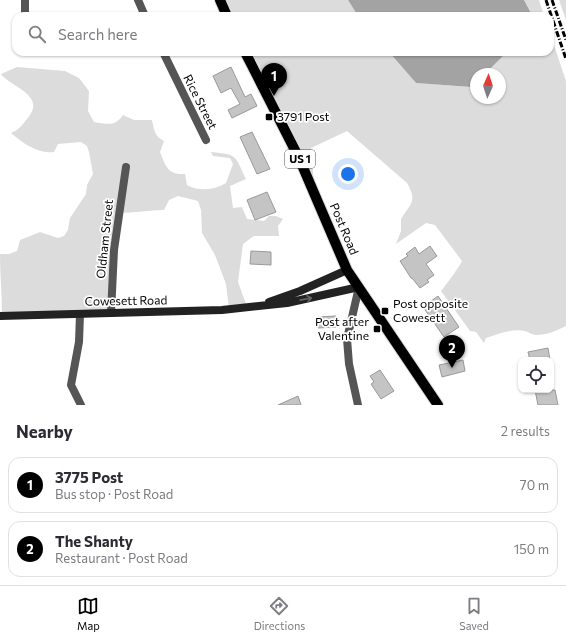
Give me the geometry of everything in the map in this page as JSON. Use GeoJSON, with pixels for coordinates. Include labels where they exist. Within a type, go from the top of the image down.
{"type":"FeatureCollection","features":[{"type":"Feature","properties":{"kind":"main road"},"geometry":{"type":"LineString","coordinates":[[220,0],[225,12]]}},
{"type":"Feature","properties":{"kind":"main road","name":"Post Road"},"geometry":{"type":"LineString","coordinates":[[247,56],[299,158],[347,270],[438,405]]}},
{"type":"Feature","properties":{"kind":"main road","name":"Cowesett Road"},"geometry":{"type":"LineString","coordinates":[[253,308],[300,291],[347,270]]}},
{"type":"Feature","properties":{"kind":"main road","name":"Cowesett Road"},"geometry":{"type":"LineString","coordinates":[[0,316],[253,308],[287,303],[359,287]]}},
{"type":"Feature","properties":{"kind":"street"},"geometry":{"type":"LineString","coordinates":[[25,0],[25,12]]}},
{"type":"Feature","properties":{"kind":"street"},"geometry":{"type":"LineString","coordinates":[[138,0],[144,12]]}},
{"type":"Feature","properties":{"kind":"street","name":"Rice Street"},"geometry":{"type":"LineString","coordinates":[[165,56],[206,140]]}},
{"type":"Feature","properties":{"kind":"street","name":"Oldham Street"},"geometry":{"type":"LineString","coordinates":[[111,313],[114,250],[126,167]]}},
{"type":"Feature","properties":{"kind":"street"},"geometry":{"type":"LineString","coordinates":[[358,405],[349,364],[347,339],[359,287]]}},
{"type":"Feature","properties":{"kind":"street"},"geometry":{"type":"LineString","coordinates":[[80,314],[79,342],[71,385],[81,405]]}},
{"type":"Feature","properties":{"kind":"shaded area"},"geometry":{"type":"Polygon","coordinates":[[[221,0],[348,0],[356,12],[226,12],[221,0]]]}},
{"type":"Feature","properties":{"kind":"shaded area"},"geometry":{"type":"Polygon","coordinates":[[[348,0],[524,0],[530,11],[530,12],[356,12],[348,0]]]}},
{"type":"Feature","properties":{"kind":"shaded area"},"geometry":{"type":"Polygon","coordinates":[[[524,0],[539,0],[543,12],[530,12],[524,0]]]}},
{"type":"Feature","properties":{"kind":"shaded area"},"geometry":{"type":"Polygon","coordinates":[[[559,0],[566,0],[566,20],[559,0]]]}},
{"type":"Feature","properties":{"kind":"shaded area"},"geometry":{"type":"Polygon","coordinates":[[[554,45],[566,81],[566,326],[540,335],[535,335],[520,330],[505,332],[486,338],[484,343],[476,332],[470,331],[441,291],[453,276],[462,261],[435,225],[426,223],[396,244],[401,231],[401,219],[412,202],[412,195],[407,183],[347,131],[311,148],[315,195],[247,56],[392,56],[416,83],[470,87],[470,104],[506,104],[506,68],[491,68],[503,56],[554,56],[554,45]]]}},
{"type":"Feature","properties":{"kind":"shaded area"},"geometry":{"type":"Polygon","coordinates":[[[392,56],[503,56],[491,68],[470,68],[470,87],[416,83],[392,56]]]}},
{"type":"Feature","properties":{"kind":"shaded area"},"geometry":{"type":"Polygon","coordinates":[[[17,67],[65,71],[79,78],[89,91],[88,111],[94,122],[110,124],[120,119],[123,115],[134,120],[152,120],[154,130],[164,141],[160,152],[166,166],[175,173],[185,174],[187,185],[196,189],[212,189],[226,183],[233,164],[230,158],[213,156],[211,152],[227,154],[237,161],[246,179],[230,186],[233,208],[242,207],[247,219],[264,221],[269,216],[276,216],[283,219],[278,226],[279,236],[254,236],[243,244],[238,282],[246,304],[229,308],[226,284],[215,255],[202,233],[201,210],[198,201],[178,196],[169,200],[164,210],[119,213],[109,310],[2,314],[0,254],[9,254],[17,251],[20,240],[40,232],[58,238],[64,236],[68,230],[70,218],[86,194],[87,185],[93,174],[87,146],[81,142],[58,144],[54,152],[48,152],[36,150],[11,133],[18,129],[27,119],[32,111],[33,104],[25,92],[1,74],[17,67]]]}},
{"type":"Feature","properties":{"kind":"building"},"geometry":{"type":"Polygon","coordinates":[[[231,67],[245,97],[251,94],[257,106],[232,118],[228,110],[240,104],[231,88],[221,93],[213,76],[231,67]]]}},
{"type":"Feature","properties":{"kind":"building"},"geometry":{"type":"Polygon","coordinates":[[[252,132],[270,169],[257,174],[240,137],[252,132]]]}},
{"type":"Feature","properties":{"kind":"building"},"geometry":{"type":"Polygon","coordinates":[[[267,192],[276,212],[255,220],[247,200],[267,192]]]}},
{"type":"Feature","properties":{"kind":"building"},"geometry":{"type":"Polygon","coordinates":[[[430,246],[437,256],[426,264],[434,275],[427,280],[429,282],[420,288],[411,278],[400,261],[408,256],[406,254],[415,247],[419,254],[430,246]]]}},
{"type":"Feature","properties":{"kind":"building"},"geometry":{"type":"Polygon","coordinates":[[[251,251],[271,252],[271,265],[250,264],[251,251]]]}},
{"type":"Feature","properties":{"kind":"building"},"geometry":{"type":"Polygon","coordinates":[[[438,296],[459,327],[444,337],[423,307],[438,296]]]}},
{"type":"Feature","properties":{"kind":"building"},"geometry":{"type":"Polygon","coordinates":[[[336,316],[336,327],[318,328],[318,317],[336,316]]]}},
{"type":"Feature","properties":{"kind":"building"},"geometry":{"type":"Polygon","coordinates":[[[548,348],[550,357],[529,357],[528,352],[548,348]]]}},
{"type":"Feature","properties":{"kind":"building"},"geometry":{"type":"Polygon","coordinates":[[[463,360],[465,371],[442,377],[439,365],[463,360]]]}},
{"type":"Feature","properties":{"kind":"building"},"geometry":{"type":"Polygon","coordinates":[[[380,370],[394,391],[381,399],[371,384],[374,382],[370,376],[380,370]]]}},
{"type":"Feature","properties":{"kind":"building"},"geometry":{"type":"Polygon","coordinates":[[[555,390],[558,405],[538,405],[536,393],[554,393],[555,390]]]}},
{"type":"Feature","properties":{"kind":"building"},"geometry":{"type":"Polygon","coordinates":[[[298,396],[301,405],[278,405],[298,396]]]}},
{"type":"Feature","properties":{"kind":"railway"},"geometry":{"type":"LineString","coordinates":[[546,0],[550,12]]}},
{"type":"Feature","properties":{"kind":"railway"},"geometry":{"type":"LineString","coordinates":[[552,0],[566,40]]}},
{"type":"Feature","properties":{"kind":"railway"},"geometry":{"type":"LineString","coordinates":[[554,24],[566,59]]}},
{"type":"Feature","properties":{"kind":"place","name":"3775 Post"},"geometry":{"type":"Point","coordinates":[274,96]}},
{"type":"Feature","properties":{"kind":"place","name":"3791 Post"},"geometry":{"type":"Point","coordinates":[269,117]}},
{"type":"Feature","properties":{"kind":"place","name":"Post opposite Cowesett"},"geometry":{"type":"Point","coordinates":[385,311]}},
{"type":"Feature","properties":{"kind":"place","name":"Post after Valentine"},"geometry":{"type":"Point","coordinates":[377,329]}},
{"type":"Feature","properties":{"kind":"place","name":"The Shanty"},"geometry":{"type":"Point","coordinates":[452,368]}}]}
